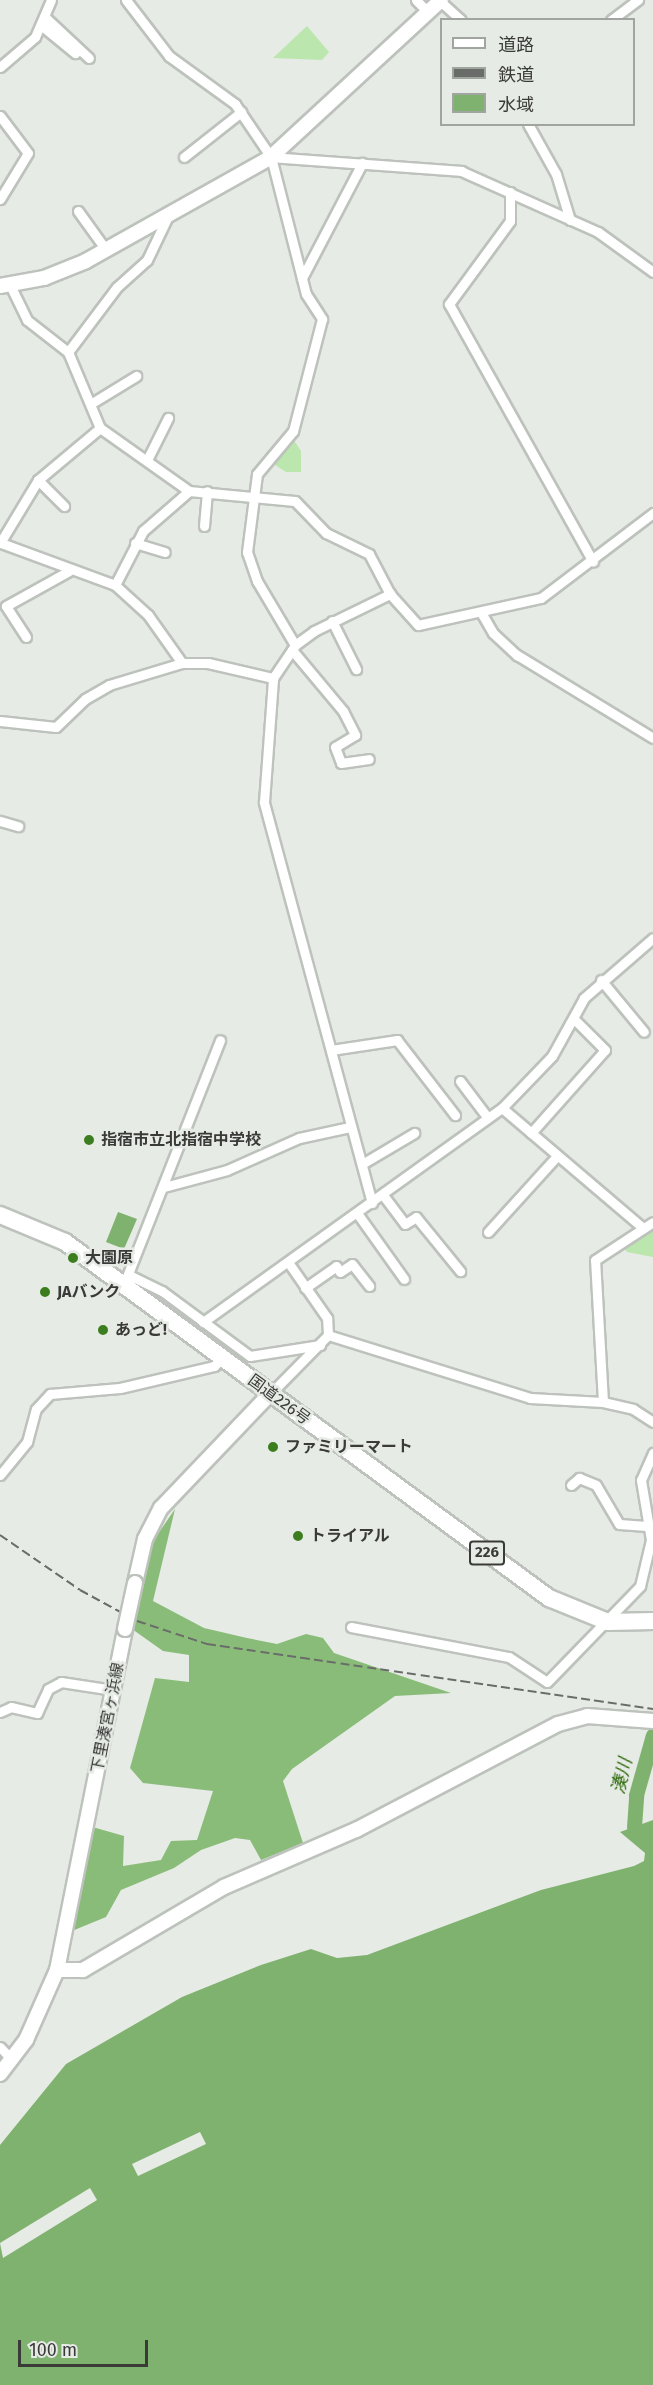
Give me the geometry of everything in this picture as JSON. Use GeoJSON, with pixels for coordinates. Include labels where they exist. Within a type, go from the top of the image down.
{"type":"FeatureCollection","features":[{"type":"Feature","properties":{"kind":"highway","name":"国道226号"},"geometry":{"type":"LineString","coordinates":[[0,1215],[65,1242],[126,1280],[222,1358],[549,1598],[608,1622],[653,1621]]}},
{"type":"Feature","properties":{"kind":"street"},"geometry":{"type":"LineString","coordinates":[[0,67],[44,22],[51,0]]}},
{"type":"Feature","properties":{"kind":"street"},"geometry":{"type":"LineString","coordinates":[[126,0],[169,56],[241,112],[271,156],[302,278],[322,319],[293,431],[257,474],[252,495],[250,567],[294,647],[344,711],[356,735],[335,747],[341,763],[369,759]]}},
{"type":"Feature","properties":{"kind":"street"},"geometry":{"type":"LineString","coordinates":[[416,0],[428,12]]}},
{"type":"Feature","properties":{"kind":"street"},"geometry":{"type":"LineString","coordinates":[[614,18],[638,0]]}},
{"type":"Feature","properties":{"kind":"street"},"geometry":{"type":"LineString","coordinates":[[459,18],[440,1],[271,156],[168,216],[63,271],[5,285],[27,320],[68,352],[92,403],[100,428],[148,458],[189,490],[295,501],[326,533],[362,548],[390,594],[418,625],[482,614],[541,598],[593,562],[653,513]]}},
{"type":"Feature","properties":{"kind":"street"},"geometry":{"type":"LineString","coordinates":[[44,22],[88,60]]}},
{"type":"Feature","properties":{"kind":"street"},"geometry":{"type":"LineString","coordinates":[[184,157],[241,112]]}},
{"type":"Feature","properties":{"kind":"street"},"geometry":{"type":"LineString","coordinates":[[0,116],[28,153],[0,199]]}},
{"type":"Feature","properties":{"kind":"street"},"geometry":{"type":"LineString","coordinates":[[529,126],[556,174],[570,220]]}},
{"type":"Feature","properties":{"kind":"street"},"geometry":{"type":"LineString","coordinates":[[271,156],[461,171],[621,245],[653,272]]}},
{"type":"Feature","properties":{"kind":"street"},"geometry":{"type":"LineString","coordinates":[[302,278],[362,163]]}},
{"type":"Feature","properties":{"kind":"street"},"geometry":{"type":"LineString","coordinates":[[510,192],[510,221],[449,304],[593,562]]}},
{"type":"Feature","properties":{"kind":"street"},"geometry":{"type":"LineString","coordinates":[[78,211],[106,250]]}},
{"type":"Feature","properties":{"kind":"street"},"geometry":{"type":"LineString","coordinates":[[68,352],[117,287],[147,260],[168,216]]}},
{"type":"Feature","properties":{"kind":"street"},"geometry":{"type":"LineString","coordinates":[[92,403],[136,376]]}},
{"type":"Feature","properties":{"kind":"street"},"geometry":{"type":"LineString","coordinates":[[148,458],[168,418]]}},
{"type":"Feature","properties":{"kind":"street"},"geometry":{"type":"LineString","coordinates":[[100,428],[38,480],[0,543],[69,571],[115,585],[148,615],[182,663]]}},
{"type":"Feature","properties":{"kind":"street"},"geometry":{"type":"LineString","coordinates":[[38,480],[64,506]]}},
{"type":"Feature","properties":{"kind":"street"},"geometry":{"type":"LineString","coordinates":[[115,585],[135,543],[189,490]]}},
{"type":"Feature","properties":{"kind":"street"},"geometry":{"type":"LineString","coordinates":[[204,526],[207,491]]}},
{"type":"Feature","properties":{"kind":"street"},"geometry":{"type":"LineString","coordinates":[[135,543],[165,552]]}},
{"type":"Feature","properties":{"kind":"street"},"geometry":{"type":"LineString","coordinates":[[26,637],[6,606],[69,571]]}},
{"type":"Feature","properties":{"kind":"street"},"geometry":{"type":"LineString","coordinates":[[372,1203],[266,815],[273,678],[294,647],[332,621],[390,594]]}},
{"type":"Feature","properties":{"kind":"street"},"geometry":{"type":"LineString","coordinates":[[482,614],[493,633],[518,655],[653,738]]}},
{"type":"Feature","properties":{"kind":"street"},"geometry":{"type":"LineString","coordinates":[[332,621],[356,669]]}},
{"type":"Feature","properties":{"kind":"street"},"geometry":{"type":"LineString","coordinates":[[0,721],[56,727],[91,694],[154,668],[182,663],[214,663],[273,678]]}},
{"type":"Feature","properties":{"kind":"street"},"geometry":{"type":"LineString","coordinates":[[0,821],[18,826]]}},
{"type":"Feature","properties":{"kind":"street"},"geometry":{"type":"LineString","coordinates":[[203,1322],[372,1203],[502,1107],[552,1056],[601,980],[653,938]]}},
{"type":"Feature","properties":{"kind":"street"},"geometry":{"type":"LineString","coordinates":[[601,980],[644,1032]]}},
{"type":"Feature","properties":{"kind":"street"},"geometry":{"type":"LineString","coordinates":[[531,1133],[605,1050],[574,1019]]}},
{"type":"Feature","properties":{"kind":"street"},"geometry":{"type":"LineString","coordinates":[[220,1040],[126,1280],[162,1291],[250,1356],[320,1346]]}},
{"type":"Feature","properties":{"kind":"street"},"geometry":{"type":"LineString","coordinates":[[331,1050],[397,1040],[455,1115]]}},
{"type":"Feature","properties":{"kind":"street"},"geometry":{"type":"LineString","coordinates":[[460,1081],[488,1118]]}},
{"type":"Feature","properties":{"kind":"street"},"geometry":{"type":"LineString","coordinates":[[502,1107],[643,1228]]}},
{"type":"Feature","properties":{"kind":"street"},"geometry":{"type":"LineString","coordinates":[[164,1186],[227,1170],[299,1138],[350,1127]]}},
{"type":"Feature","properties":{"kind":"street"},"geometry":{"type":"LineString","coordinates":[[362,1164],[414,1133]]}},
{"type":"Feature","properties":{"kind":"street"},"geometry":{"type":"LineString","coordinates":[[488,1232],[557,1156]]}},
{"type":"Feature","properties":{"kind":"street"},"geometry":{"type":"LineString","coordinates":[[383,1195],[405,1224],[416,1217],[460,1271]]}},
{"type":"Feature","properties":{"kind":"street"},"geometry":{"type":"LineString","coordinates":[[357,1213],[404,1279]]}},
{"type":"Feature","properties":{"kind":"street"},"geometry":{"type":"LineString","coordinates":[[603,1402],[593,1269],[595,1260],[653,1222]]}},
{"type":"Feature","properties":{"kind":"street"},"geometry":{"type":"LineString","coordinates":[[270,1394],[320,1346],[328,1335],[327,1318],[288,1262]]}},
{"type":"Feature","properties":{"kind":"street"},"geometry":{"type":"LineString","coordinates":[[305,1288],[336,1266],[340,1272],[352,1264],[369,1286]]}},
{"type":"Feature","properties":{"kind":"street"},"geometry":{"type":"LineString","coordinates":[[328,1335],[530,1398],[603,1402],[633,1409],[653,1422]]}},
{"type":"Feature","properties":{"kind":"street"},"geometry":{"type":"LineString","coordinates":[[0,1475],[27,1442],[36,1409],[50,1394],[120,1389],[214,1366],[222,1358]]}},
{"type":"Feature","properties":{"kind":"street","name":"下里湊宮ヶ浜線"},"geometry":{"type":"LineString","coordinates":[[0,2074],[12,2061],[57,1970],[145,1539],[162,1508],[270,1394]]}},
{"type":"Feature","properties":{"kind":"street"},"geometry":{"type":"LineString","coordinates":[[351,1627],[509,1657],[547,1682],[608,1622],[640,1586],[652,1539],[641,1480],[653,1453]]}},
{"type":"Feature","properties":{"kind":"street"},"geometry":{"type":"LineString","coordinates":[[571,1485],[579,1478],[596,1485],[619,1524],[650,1526]]}},
{"type":"Feature","properties":{"kind":"street"},"geometry":{"type":"LineString","coordinates":[[0,1712],[11,1707],[37,1713],[48,1689],[62,1682],[114,1690]]}},
{"type":"Feature","properties":{"kind":"street"},"geometry":{"type":"LineString","coordinates":[[57,1970],[83,1970],[224,1887],[356,1830],[558,1724],[587,1716],[653,1721]]}},
{"type":"Feature","properties":{"kind":"street"},"geometry":{"type":"LineString","coordinates":[[0,2047],[12,2061]]}},
{"type":"Feature","properties":{"kind":"shaded area"},"geometry":{"type":"Polygon","coordinates":[[[307,26],[329,52],[322,60],[273,58],[307,26]]]}},
{"type":"Feature","properties":{"kind":"shaded area"},"geometry":{"type":"Polygon","coordinates":[[[293,439],[301,451],[301,472],[286,472],[272,463],[293,439]]]}},
{"type":"Feature","properties":{"kind":"shaded area"},"geometry":{"type":"Polygon","coordinates":[[[653,1227],[653,1257],[627,1252],[624,1247],[631,1240],[653,1227]]]}},
{"type":"Feature","properties":{"kind":"shaded area"},"geometry":{"type":"Polygon","coordinates":[[[175,1509],[153,1601],[204,1628],[247,1638],[277,1644],[306,1634],[323,1638],[334,1653],[451,1693],[395,1696],[292,1769],[283,1781],[303,1843],[261,1860],[250,1840],[235,1838],[201,1850],[174,1868],[121,1890],[106,1917],[67,1933],[89,1826],[124,1836],[123,1866],[161,1860],[171,1841],[197,1840],[213,1791],[143,1783],[130,1768],[155,1678],[189,1682],[189,1655],[163,1651],[125,1624],[151,1544],[175,1509]]]}},
{"type":"Feature","properties":{"kind":"water"},"geometry":{"type":"Polygon","coordinates":[[[118,1212],[137,1219],[124,1249],[106,1242],[118,1212]]]}},
{"type":"Feature","properties":{"kind":"water"},"geometry":{"type":"Polygon","coordinates":[[[653,1820],[653,2385],[0,2385],[0,2145],[66,2064],[182,1997],[261,1965],[311,1949],[337,1958],[367,1955],[541,1890],[634,1866],[644,1861],[645,1853],[620,1832],[653,1820]]]}},
{"type":"Feature","properties":{"kind":"pier"},"geometry":{"type":"Polygon","coordinates":[[[200,2132],[206,2144],[138,2176],[132,2164],[200,2132]]]}},
{"type":"Feature","properties":{"kind":"pier"},"geometry":{"type":"Polygon","coordinates":[[[90,2188],[97,2200],[3,2258],[0,2243],[90,2188]]]}},
{"type":"Feature","properties":{"kind":"waterway","name":"湊川"},"geometry":{"type":"LineString","coordinates":[[634,1827],[636,1795],[653,1735]]}},
{"type":"Feature","properties":{"kind":"railway"},"geometry":{"type":"LineString","coordinates":[[0,1535],[80,1590],[137,1621],[207,1644],[653,1709]]}},
{"type":"Feature","properties":{"kind":"place","name":"指宿市立北指宿中学校"},"geometry":{"type":"Point","coordinates":[89,1140]}},
{"type":"Feature","properties":{"kind":"place","name":"大園原"},"geometry":{"type":"Point","coordinates":[73,1258]}},
{"type":"Feature","properties":{"kind":"place","name":"JAバンク"},"geometry":{"type":"Point","coordinates":[45,1292]}},
{"type":"Feature","properties":{"kind":"place","name":"あっど!"},"geometry":{"type":"Point","coordinates":[103,1330]}},
{"type":"Feature","properties":{"kind":"place","name":"ファミリーマート"},"geometry":{"type":"Point","coordinates":[273,1447]}},
{"type":"Feature","properties":{"kind":"place","name":"トライアル"},"geometry":{"type":"Point","coordinates":[298,1536]}}]}
